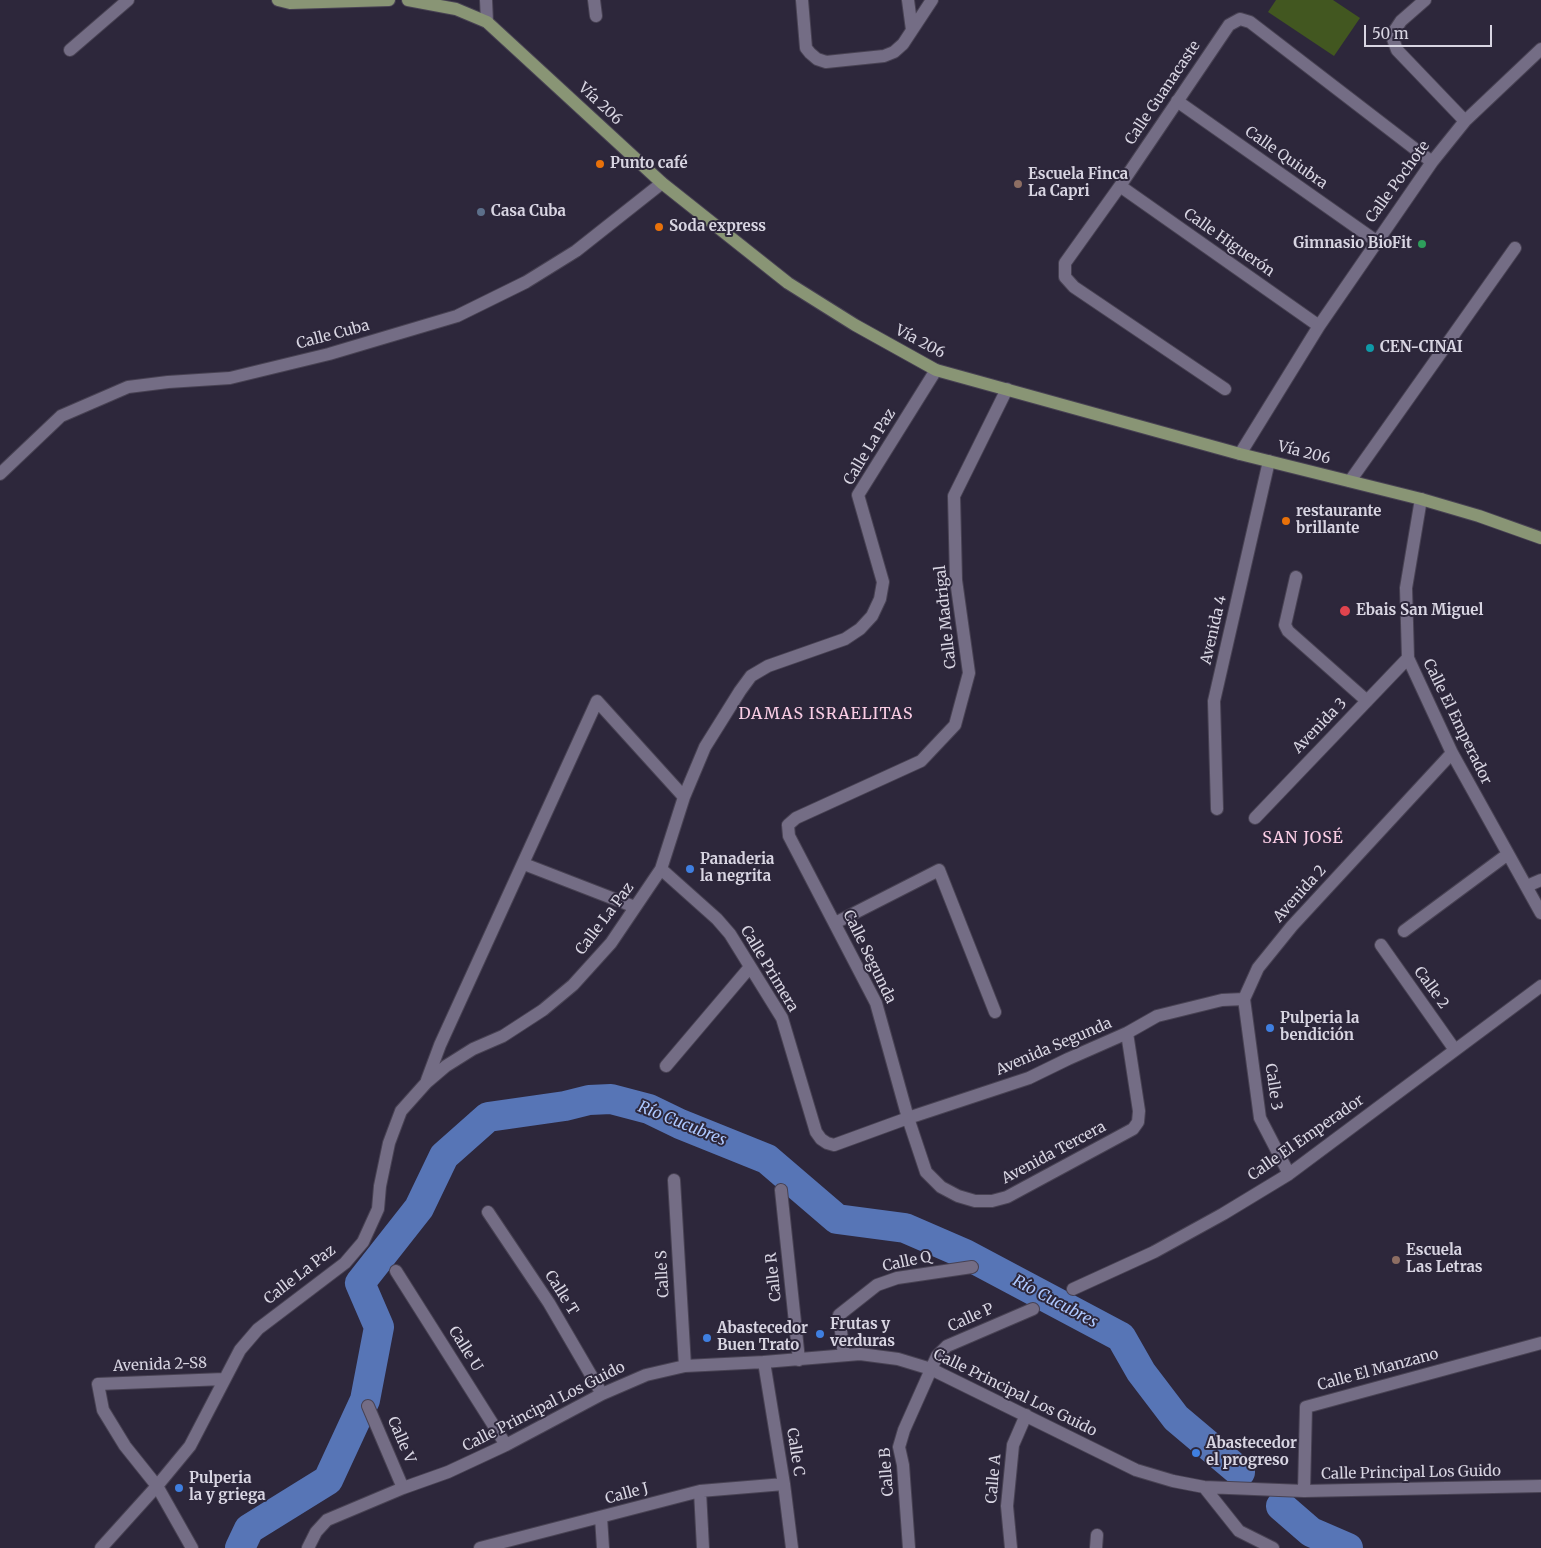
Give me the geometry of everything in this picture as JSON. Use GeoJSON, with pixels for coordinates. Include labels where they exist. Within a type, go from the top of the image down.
{"type":"FeatureCollection","features":[{"type":"Feature","properties":{"kind":"main road"},"geometry":{"type":"LineString","coordinates":[[278,0],[290,3],[389,0]]}},
{"type":"Feature","properties":{"kind":"main road","name":"Vía 206"},"geometry":{"type":"LineString","coordinates":[[408,0],[456,9],[487,22],[662,183],[788,282],[855,325],[936,370],[1240,454],[1421,499],[1479,516],[1541,538]]}},
{"type":"Feature","properties":{"kind":"street"},"geometry":{"type":"LineString","coordinates":[[70,50],[128,0]]}},
{"type":"Feature","properties":{"kind":"street"},"geometry":{"type":"LineString","coordinates":[[486,0],[487,22]]}},
{"type":"Feature","properties":{"kind":"street"},"geometry":{"type":"LineString","coordinates":[[594,0],[596,16]]}},
{"type":"Feature","properties":{"kind":"street"},"geometry":{"type":"LineString","coordinates":[[802,0],[806,48],[817,59],[826,62],[884,56],[894,52],[903,44],[932,0]]}},
{"type":"Feature","properties":{"kind":"street"},"geometry":{"type":"LineString","coordinates":[[908,0],[912,30]]}},
{"type":"Feature","properties":{"kind":"street"},"geometry":{"type":"LineString","coordinates":[[1425,0],[1394,30],[1393,38],[1396,50],[1465,121]]}},
{"type":"Feature","properties":{"kind":"street","name":"Calle Guanacaste"},"geometry":{"type":"LineString","coordinates":[[1225,389],[1074,287],[1065,277],[1064,263],[1120,186],[1229,25],[1240,19],[1250,22],[1432,162]]}},
{"type":"Feature","properties":{"kind":"street","name":"Calle Pochote"},"geometry":{"type":"LineString","coordinates":[[1240,454],[1319,326],[1432,162],[1465,121],[1541,49]]}},
{"type":"Feature","properties":{"kind":"street","name":"Calle Quiubra"},"geometry":{"type":"LineString","coordinates":[[1177,101],[1376,241]]}},
{"type":"Feature","properties":{"kind":"street","name":"Calle Cuba"},"geometry":{"type":"LineString","coordinates":[[0,474],[61,416],[128,386],[230,378],[329,354],[457,316],[526,282],[576,251],[662,183]]}},
{"type":"Feature","properties":{"kind":"street","name":"Calle Higuerón"},"geometry":{"type":"LineString","coordinates":[[1120,186],[1319,326]]}},
{"type":"Feature","properties":{"kind":"street"},"geometry":{"type":"LineString","coordinates":[[1350,481],[1515,248]]}},
{"type":"Feature","properties":{"kind":"street","name":"Calle La Paz"},"geometry":{"type":"LineString","coordinates":[[101,1548],[157,1486],[193,1442],[240,1350],[258,1329],[345,1263],[363,1242],[378,1209],[380,1186],[389,1143],[401,1111],[426,1083],[446,1066],[473,1049],[503,1036],[543,1010],[573,985],[611,943],[661,869],[684,797],[705,747],[740,690],[752,676],[768,666],[845,639],[860,629],[872,616],[880,600],[883,582],[858,495],[936,370]]}},
{"type":"Feature","properties":{"kind":"street","name":"Calle Madrigal"},"geometry":{"type":"LineString","coordinates":[[796,818],[921,761],[955,725],[969,673],[956,580],[954,496],[1007,389]]}},
{"type":"Feature","properties":{"kind":"street","name":"Avenida 4"},"geometry":{"type":"LineString","coordinates":[[1217,809],[1214,701],[1268,461]]}},
{"type":"Feature","properties":{"kind":"street","name":"Calle El Emperador"},"geometry":{"type":"LineString","coordinates":[[1421,499],[1406,588],[1408,658],[1452,753],[1541,913]]}},
{"type":"Feature","properties":{"kind":"street"},"geometry":{"type":"LineString","coordinates":[[1296,577],[1285,625],[1288,631],[1367,701]]}},
{"type":"Feature","properties":{"kind":"street","name":"Avenida 3"},"geometry":{"type":"LineString","coordinates":[[1255,818],[1408,658]]}},
{"type":"Feature","properties":{"kind":"street"},"geometry":{"type":"LineString","coordinates":[[426,1083],[440,1045],[597,701],[684,797]]}},
{"type":"Feature","properties":{"kind":"street","name":"Avenida 2"},"geometry":{"type":"LineString","coordinates":[[1244,999],[1258,968],[1292,926],[1452,753]]}},
{"type":"Feature","properties":{"kind":"street","name":"Calle Segunda"},"geometry":{"type":"LineString","coordinates":[[796,818],[788,825],[789,836],[876,1003],[908,1118]]}},
{"type":"Feature","properties":{"kind":"street"},"geometry":{"type":"LineString","coordinates":[[1404,931],[1508,854]]}},
{"type":"Feature","properties":{"kind":"street"},"geometry":{"type":"LineString","coordinates":[[524,864],[635,907]]}},
{"type":"Feature","properties":{"kind":"street","name":"Calle Primera"},"geometry":{"type":"LineString","coordinates":[[661,869],[717,919],[730,934],[782,1018],[816,1132],[821,1139]]}},
{"type":"Feature","properties":{"kind":"street"},"geometry":{"type":"LineString","coordinates":[[836,924],[939,870],[995,1012]]}},
{"type":"Feature","properties":{"kind":"street"},"geometry":{"type":"LineString","coordinates":[[1527,886],[1541,880]]}},
{"type":"Feature","properties":{"kind":"street","name":"Calle 2"},"geometry":{"type":"LineString","coordinates":[[1381,945],[1455,1050]]}},
{"type":"Feature","properties":{"kind":"street"},"geometry":{"type":"LineString","coordinates":[[666,1066],[750,967]]}},
{"type":"Feature","properties":{"kind":"street","name":"Calle El Emperador"},"geometry":{"type":"LineString","coordinates":[[1073,1289],[1163,1247],[1223,1214],[1289,1174],[1541,986]]}},
{"type":"Feature","properties":{"kind":"street","name":"Avenida Segunda"},"geometry":{"type":"LineString","coordinates":[[821,1139],[826,1143],[834,1145],[1029,1078],[1127,1033],[1157,1016],[1222,1000],[1244,999]]}},
{"type":"Feature","properties":{"kind":"street","name":"Calle 3"},"geometry":{"type":"LineString","coordinates":[[1244,999],[1260,1118],[1289,1174]]}},
{"type":"Feature","properties":{"kind":"street","name":"Avenida Tercera"},"geometry":{"type":"LineString","coordinates":[[908,1118],[926,1172],[941,1187],[958,1196],[975,1201],[992,1201],[1007,1197],[1133,1129],[1138,1122],[1139,1111],[1127,1033]]}},
{"type":"Feature","properties":{"kind":"street","name":"Calle S"},"geometry":{"type":"LineString","coordinates":[[674,1180],[685,1366]]}},
{"type":"Feature","properties":{"kind":"street","name":"Calle R"},"geometry":{"type":"LineString","coordinates":[[781,1190],[799,1360]]}},
{"type":"Feature","properties":{"kind":"street","name":"Calle T"},"geometry":{"type":"LineString","coordinates":[[488,1212],[549,1303],[602,1394]]}},
{"type":"Feature","properties":{"kind":"street","name":"Calle Q"},"geometry":{"type":"LineString","coordinates":[[844,1356],[839,1315],[877,1285],[897,1278],[972,1267]]}},
{"type":"Feature","properties":{"kind":"street","name":"Calle U"},"geometry":{"type":"LineString","coordinates":[[396,1271],[506,1445]]}},
{"type":"Feature","properties":{"kind":"street","name":"Calle P"},"geometry":{"type":"LineString","coordinates":[[931,1369],[937,1356],[948,1346],[1033,1308]]}},
{"type":"Feature","properties":{"kind":"street","name":"Calle El Manzano"},"geometry":{"type":"LineString","coordinates":[[1304,1491],[1306,1407],[1541,1342]]}},
{"type":"Feature","properties":{"kind":"street","name":"Calle Principal Los Guido"},"geometry":{"type":"LineString","coordinates":[[308,1548],[316,1532],[327,1520],[403,1488],[448,1472],[506,1445],[602,1394],[646,1375],[685,1366],[799,1360],[860,1354],[898,1359],[931,1369],[1136,1470],[1173,1481],[1204,1487],[1304,1491],[1541,1486]]}},
{"type":"Feature","properties":{"kind":"street","name":"Calle C"},"geometry":{"type":"LineString","coordinates":[[764,1362],[784,1484],[792,1548]]}},
{"type":"Feature","properties":{"kind":"street","name":"Calle B"},"geometry":{"type":"LineString","coordinates":[[909,1548],[899,1447],[904,1430],[931,1369]]}},
{"type":"Feature","properties":{"kind":"street","name":"Avenida 2-S8"},"geometry":{"type":"LineString","coordinates":[[157,1486],[125,1446],[104,1410],[98,1384],[224,1379]]}},
{"type":"Feature","properties":{"kind":"street","name":"Calle V"},"geometry":{"type":"LineString","coordinates":[[368,1406],[403,1488]]}},
{"type":"Feature","properties":{"kind":"street","name":"Calle A"},"geometry":{"type":"LineString","coordinates":[[1011,1548],[1007,1506],[1013,1445],[1026,1415]]}},
{"type":"Feature","properties":{"kind":"street","name":"Calle J"},"geometry":{"type":"LineString","coordinates":[[484,1548],[700,1492],[784,1484]]}},
{"type":"Feature","properties":{"kind":"street"},"geometry":{"type":"LineString","coordinates":[[157,1486],[192,1548]]}},
{"type":"Feature","properties":{"kind":"street"},"geometry":{"type":"LineString","coordinates":[[1204,1487],[1239,1532],[1273,1548]]}},
{"type":"Feature","properties":{"kind":"street"},"geometry":{"type":"LineString","coordinates":[[700,1492],[703,1548]]}},
{"type":"Feature","properties":{"kind":"street"},"geometry":{"type":"LineString","coordinates":[[601,1517],[603,1548]]}},
{"type":"Feature","properties":{"kind":"green space"},"geometry":{"type":"Polygon","coordinates":[[[1276,0],[1333,0],[1360,18],[1334,56],[1268,12],[1276,0]]]}},
{"type":"Feature","properties":{"kind":"waterway","name":"Río Cucubres"},"geometry":{"type":"LineString","coordinates":[[240,1548],[249,1529],[328,1480],[365,1400],[379,1327],[360,1283],[419,1208],[444,1156],[488,1117],[565,1106],[589,1100],[611,1099],[649,1109],[680,1124],[767,1159],[837,1219],[905,1228],[965,1254],[1121,1337],[1141,1372],[1176,1418],[1240,1472]]}},
{"type":"Feature","properties":{"kind":"waterway","name":"Río Cucubres"},"geometry":{"type":"LineString","coordinates":[[1281,1506],[1311,1532],[1348,1548]]}},
{"type":"Feature","properties":{"kind":"place","name":"Punto café"},"geometry":{"type":"Point","coordinates":[600,164]}},
{"type":"Feature","properties":{"kind":"place","name":"Escuela Finca La Capri"},"geometry":{"type":"Point","coordinates":[1018,184]}},
{"type":"Feature","properties":{"kind":"place","name":"Casa Cuba"},"geometry":{"type":"Point","coordinates":[481,212]}},
{"type":"Feature","properties":{"kind":"place","name":"Soda express"},"geometry":{"type":"Point","coordinates":[659,227]}},
{"type":"Feature","properties":{"kind":"place","name":"Gimnasio BioFit"},"geometry":{"type":"Point","coordinates":[1422,244]}},
{"type":"Feature","properties":{"kind":"place","name":"CEN-CINAI"},"geometry":{"type":"Point","coordinates":[1370,348]}},
{"type":"Feature","properties":{"kind":"place","name":"restaurante brillante"},"geometry":{"type":"Point","coordinates":[1286,521]}},
{"type":"Feature","properties":{"kind":"place","name":"Ebais San Miguel"},"geometry":{"type":"Point","coordinates":[1345,611]}},
{"type":"Feature","properties":{"kind":"place","name":"Panaderia la negrita"},"geometry":{"type":"Point","coordinates":[690,869]}},
{"type":"Feature","properties":{"kind":"place","name":"Pulperia la bendición"},"geometry":{"type":"Point","coordinates":[1270,1028]}},
{"type":"Feature","properties":{"kind":"place","name":"Escuela Las Letras"},"geometry":{"type":"Point","coordinates":[1396,1260]}},
{"type":"Feature","properties":{"kind":"place","name":"Frutas y verduras"},"geometry":{"type":"Point","coordinates":[820,1334]}},
{"type":"Feature","properties":{"kind":"place","name":"Abastecedor Buen Trato"},"geometry":{"type":"Point","coordinates":[707,1338]}},
{"type":"Feature","properties":{"kind":"place","name":"Abastecedor el progreso"},"geometry":{"type":"Point","coordinates":[1196,1453]}},
{"type":"Feature","properties":{"kind":"place","name":"Pulperia la y griega"},"geometry":{"type":"Point","coordinates":[179,1488]}},
{"type":"Feature","properties":{"kind":"district","name":"DAMAS ISRAELITAS"},"geometry":{"type":"Point","coordinates":[826,714]}},
{"type":"Feature","properties":{"kind":"district","name":"SAN JOSÉ"},"geometry":{"type":"Point","coordinates":[1303,838]}}]}
